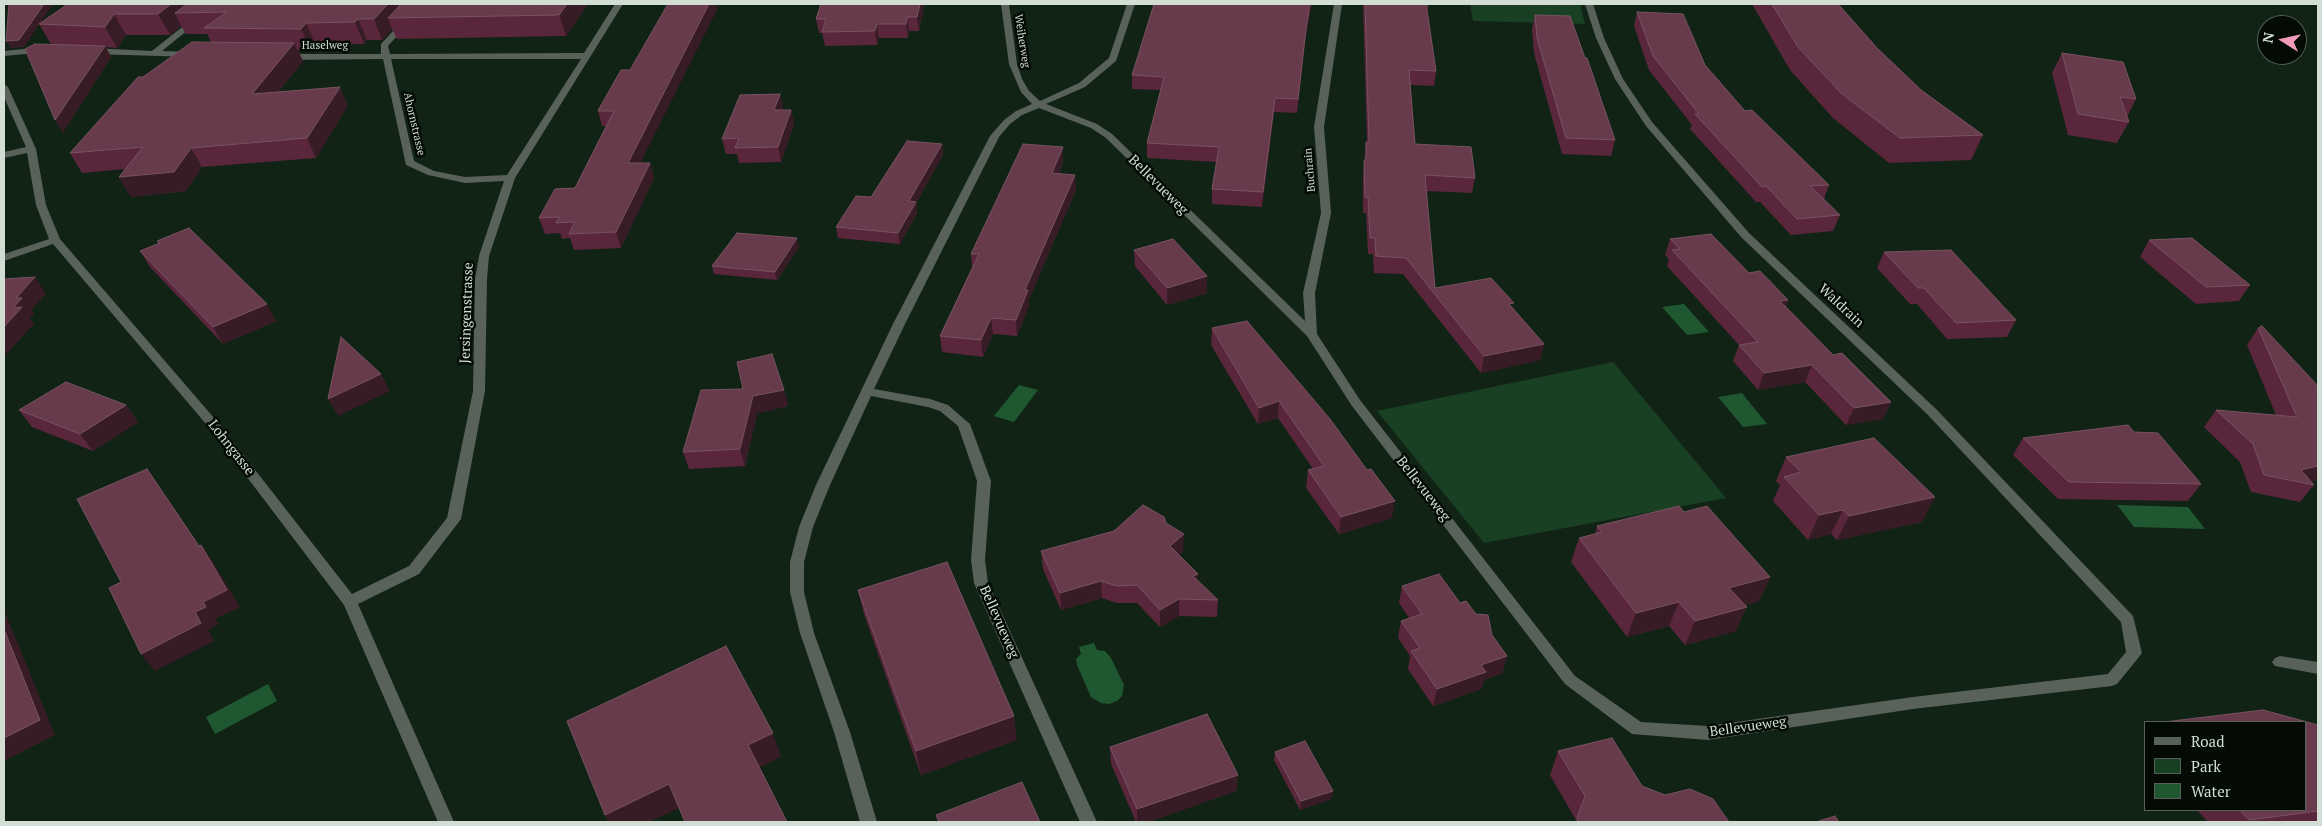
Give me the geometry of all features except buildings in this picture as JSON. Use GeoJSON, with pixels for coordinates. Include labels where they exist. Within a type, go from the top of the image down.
{"type":"FeatureCollection","features":[{"type":"Feature","properties":{"kind":"street"},"geometry":{"type":"LineString","coordinates":[[155,53],[216,4]]}},
{"type":"Feature","properties":{"kind":"street","name":"Ahornstrasse"},"geometry":{"type":"LineString","coordinates":[[422,4],[384,46],[408,163],[431,173],[465,180],[510,178]]}},
{"type":"Feature","properties":{"kind":"street","name":"Jersingenstrasse"},"geometry":{"type":"LineString","coordinates":[[350,602],[414,570],[454,519],[479,391],[481,279],[484,256],[510,178],[619,4]]}},
{"type":"Feature","properties":{"kind":"street","name":"Weiherweg"},"geometry":{"type":"LineString","coordinates":[[1005,4],[1013,64],[1025,92],[1038,104]]}},
{"type":"Feature","properties":{"kind":"street"},"geometry":{"type":"LineString","coordinates":[[868,822],[842,732],[807,633],[797,592],[797,562],[806,527],[823,485],[899,324],[995,136],[1007,122],[1019,113],[1082,85],[1113,59],[1131,4]]}},
{"type":"Feature","properties":{"kind":"street","name":"Buchrain"},"geometry":{"type":"LineString","coordinates":[[1311,334],[1309,293],[1326,213],[1318,128],[1338,4]]}},
{"type":"Feature","properties":{"kind":"street","name":"Waldrain"},"geometry":{"type":"LineString","coordinates":[[1589,4],[1600,38],[1619,79],[1649,124],[1745,236],[1932,412],[2110,604]]}},
{"type":"Feature","properties":{"kind":"street"},"geometry":{"type":"LineString","coordinates":[[4,54],[51,50]]}},
{"type":"Feature","properties":{"kind":"street"},"geometry":{"type":"LineString","coordinates":[[79,51],[202,55]]}},
{"type":"Feature","properties":{"kind":"street","name":"Haselweg"},"geometry":{"type":"LineString","coordinates":[[269,56],[586,56]]}},
{"type":"Feature","properties":{"kind":"street","name":"Lohngasse"},"geometry":{"type":"LineString","coordinates":[[4,87],[31,149],[40,205],[55,240],[216,428],[350,602],[446,822]]}},
{"type":"Feature","properties":{"kind":"street","name":"Bellevueweg"},"geometry":{"type":"LineString","coordinates":[[1038,104],[1094,126],[1109,136],[1311,334],[1356,403],[1570,680],[1638,729],[1708,733],[1913,703],[2112,680],[2134,652],[2128,620],[2110,604]]}},
{"type":"Feature","properties":{"kind":"street"},"geometry":{"type":"LineString","coordinates":[[4,155],[31,149]]}},
{"type":"Feature","properties":{"kind":"street"},"geometry":{"type":"LineString","coordinates":[[4,258],[55,240]]}},
{"type":"Feature","properties":{"kind":"street","name":"Bellevueweg"},"geometry":{"type":"LineString","coordinates":[[868,392],[930,403],[944,408],[964,424],[984,480],[983,514],[978,560],[981,583],[1088,822]]}},
{"type":"Feature","properties":{"kind":"street"},"geometry":{"type":"LineString","coordinates":[[2280,662],[2318,668]]}},
{"type":"Feature","properties":{"kind":"green space"},"geometry":{"type":"Polygon","coordinates":[[[1470,4],[1580,4],[1585,24],[1473,21],[1470,4]]]}},
{"type":"Feature","properties":{"kind":"green space"},"geometry":{"type":"Polygon","coordinates":[[[1613,362],[1726,498],[1484,543],[1377,411],[1613,362]]]}},
{"type":"Feature","properties":{"kind":"water"},"geometry":{"type":"Polygon","coordinates":[[[1684,304],[1709,332],[1687,335],[1662,307],[1684,304]]]}},
{"type":"Feature","properties":{"kind":"water"},"geometry":{"type":"Polygon","coordinates":[[[1019,385],[1038,390],[1014,422],[994,416],[1019,385]]]}},
{"type":"Feature","properties":{"kind":"water"},"geometry":{"type":"Polygon","coordinates":[[[1742,393],[1767,424],[1743,427],[1718,397],[1742,393]]]}},
{"type":"Feature","properties":{"kind":"water"},"geometry":{"type":"Polygon","coordinates":[[[2117,505],[2188,507],[2205,529],[2134,527],[2117,505]]]}},
{"type":"Feature","properties":{"kind":"water"},"geometry":{"type":"Polygon","coordinates":[[[1094,643],[1097,650],[1105,651],[1111,658],[1124,685],[1122,696],[1117,701],[1109,704],[1101,703],[1091,697],[1077,665],[1076,659],[1081,654],[1079,647],[1094,643]]]}},
{"type":"Feature","properties":{"kind":"water"},"geometry":{"type":"Polygon","coordinates":[[[268,684],[277,701],[215,734],[206,717],[268,684]]]}}]}
